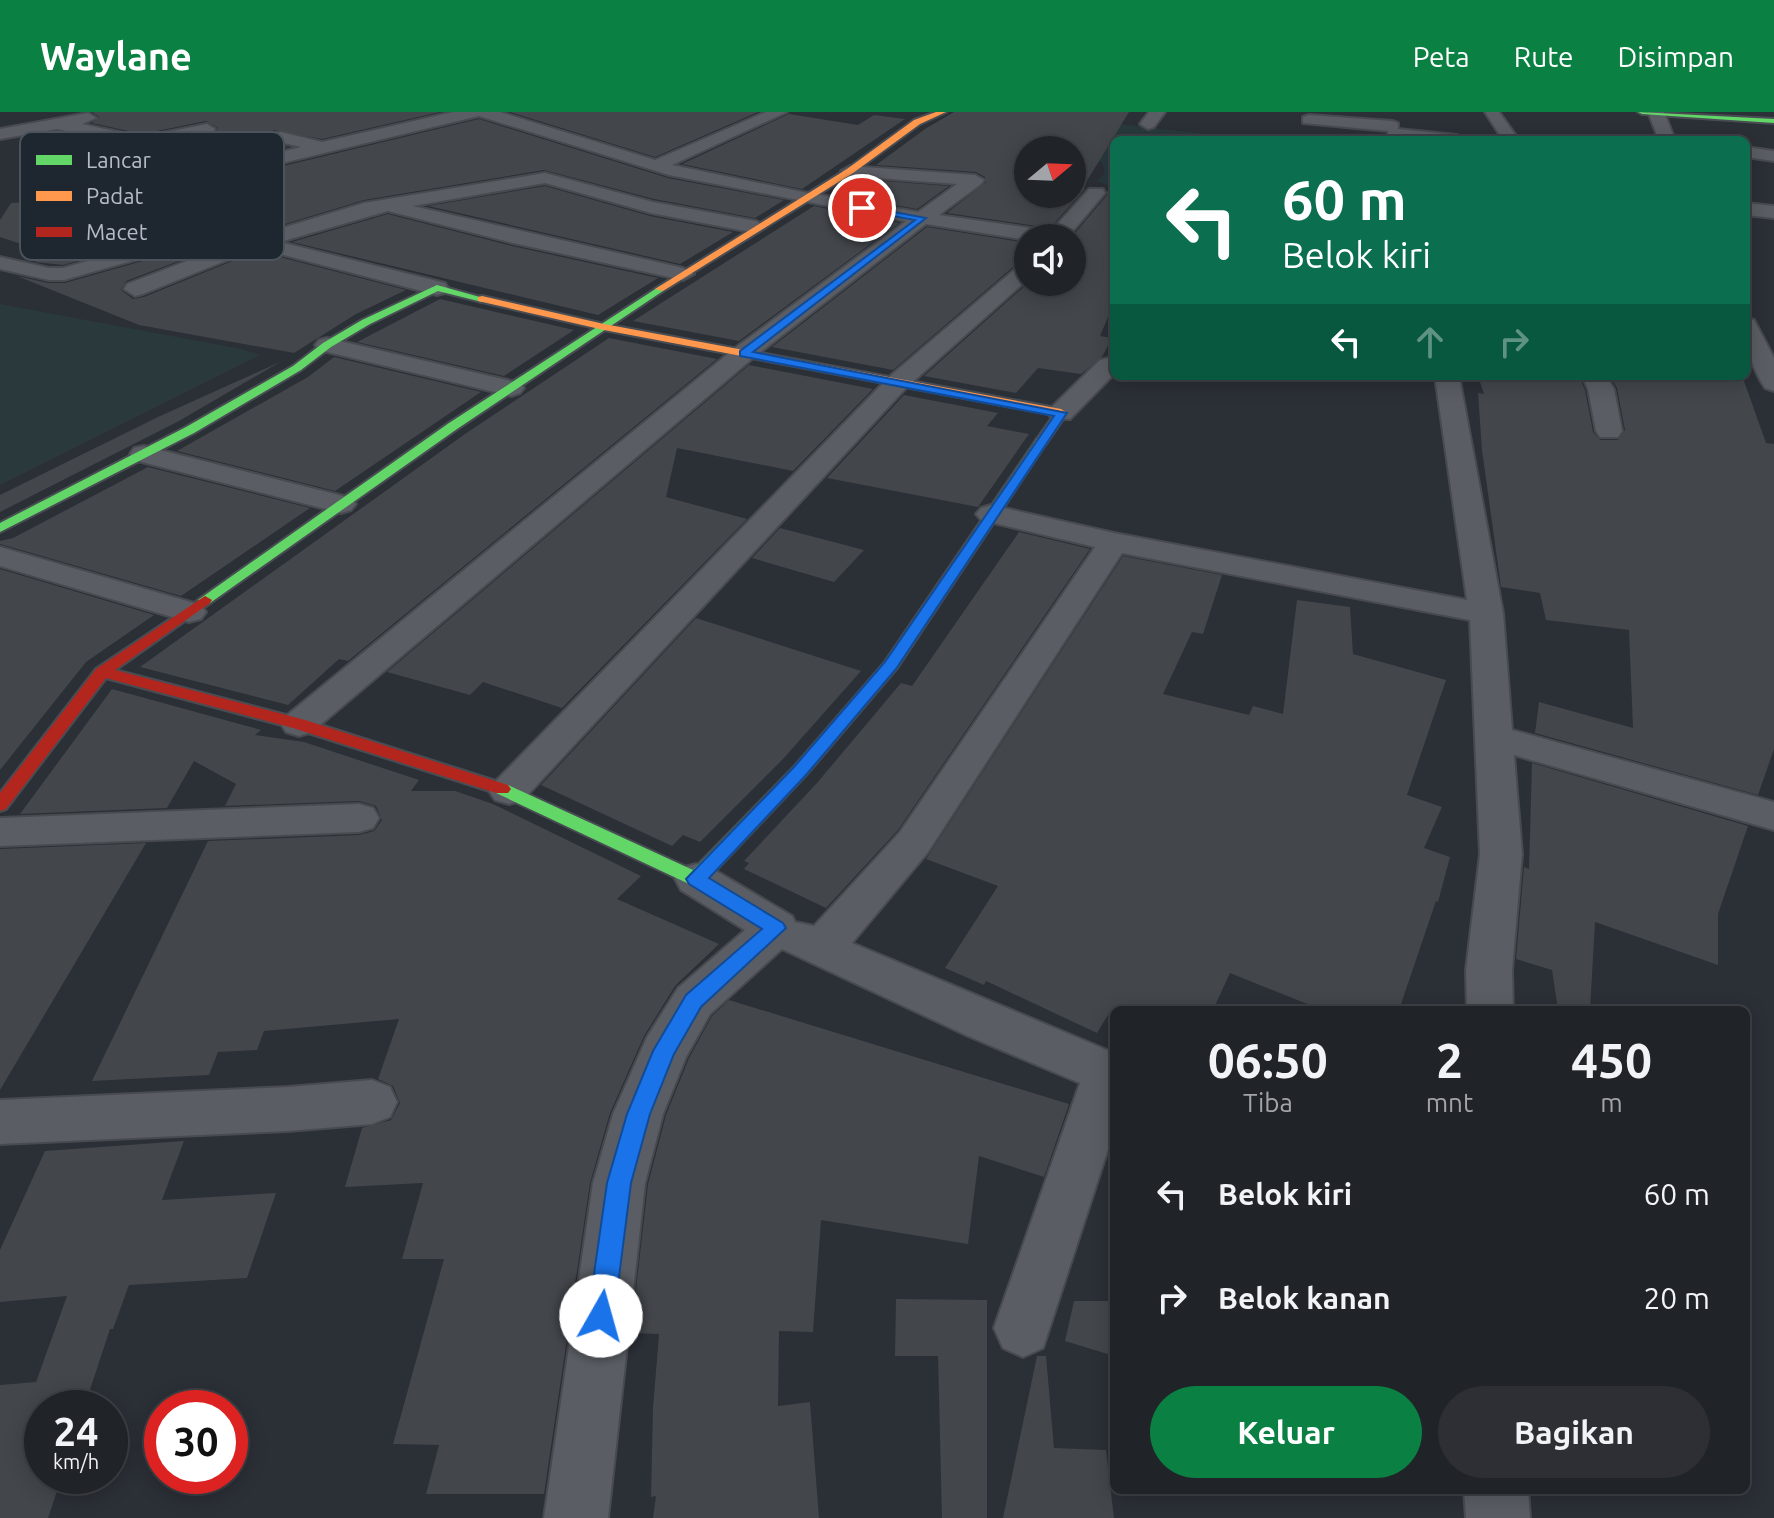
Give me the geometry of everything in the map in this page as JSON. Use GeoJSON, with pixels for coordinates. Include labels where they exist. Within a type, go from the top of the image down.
{"type":"FeatureCollection","features":[{"type":"Feature","properties":{"kind":"street"},"geometry":{"type":"LineString","coordinates":[[62,125],[108,112]]}},
{"type":"Feature","properties":{"kind":"street"},"geometry":{"type":"LineString","coordinates":[[284,156],[474,112]]}},
{"type":"Feature","properties":{"kind":"street"},"geometry":{"type":"LineString","coordinates":[[484,112],[655,166],[803,198],[1014,231]]}},
{"type":"Feature","properties":{"kind":"street"},"geometry":{"type":"LineString","coordinates":[[655,166],[779,112]]}},
{"type":"Feature","properties":{"kind":"street"},"geometry":{"type":"LineString","coordinates":[[0,805],[102,672],[511,388],[756,227],[850,171],[917,122],[942,112]]}},
{"type":"Feature","properties":{"kind":"street"},"geometry":{"type":"LineString","coordinates":[[1642,112],[1774,121]]}},
{"type":"Feature","properties":{"kind":"street"},"geometry":{"type":"LineString","coordinates":[[1656,112],[1665,136]]}},
{"type":"Feature","properties":{"kind":"street"},"geometry":{"type":"LineString","coordinates":[[1492,114],[1508,136]]}},
{"type":"Feature","properties":{"kind":"street"},"geometry":{"type":"LineString","coordinates":[[1309,120],[1393,128],[1436,136]]}},
{"type":"Feature","properties":{"kind":"street"},"geometry":{"type":"LineString","coordinates":[[492,130],[521,124]]}},
{"type":"Feature","properties":{"kind":"street"},"geometry":{"type":"LineString","coordinates":[[0,134],[30,125],[62,125],[96,132]]}},
{"type":"Feature","properties":{"kind":"street"},"geometry":{"type":"LineString","coordinates":[[192,132],[207,129]]}},
{"type":"Feature","properties":{"kind":"street"},"geometry":{"type":"LineString","coordinates":[[284,138],[322,147]]}},
{"type":"Feature","properties":{"kind":"street"},"geometry":{"type":"LineString","coordinates":[[1750,153],[1774,156]]}},
{"type":"Feature","properties":{"kind":"street"},"geometry":{"type":"LineString","coordinates":[[299,724],[744,353],[975,180],[850,171]]}},
{"type":"Feature","properties":{"kind":"street"},"geometry":{"type":"LineString","coordinates":[[284,233],[385,205],[553,178],[651,207],[756,227]]}},
{"type":"Feature","properties":{"kind":"street"},"geometry":{"type":"LineString","coordinates":[[1069,224],[1096,193]]}},
{"type":"Feature","properties":{"kind":"street"},"geometry":{"type":"LineString","coordinates":[[385,205],[486,231],[683,274]]}},
{"type":"Feature","properties":{"kind":"street"},"geometry":{"type":"LineString","coordinates":[[1750,209],[1774,212]]}},
{"type":"Feature","properties":{"kind":"street"},"geometry":{"type":"LineString","coordinates":[[284,249],[604,327],[1061,413]]}},
{"type":"Feature","properties":{"kind":"street"},"geometry":{"type":"LineString","coordinates":[[0,263],[49,274],[64,274],[113,260]]}},
{"type":"Feature","properties":{"kind":"street"},"geometry":{"type":"LineString","coordinates":[[135,289],[211,260]]}},
{"type":"Feature","properties":{"kind":"street"},"geometry":{"type":"LineString","coordinates":[[509,791],[898,382],[1014,280]]}},
{"type":"Feature","properties":{"kind":"street"},"geometry":{"type":"LineString","coordinates":[[0,528],[144,454],[297,368],[327,345],[366,322],[437,288]]}},
{"type":"Feature","properties":{"kind":"street"},"geometry":{"type":"LineString","coordinates":[[327,345],[511,388]]}},
{"type":"Feature","properties":{"kind":"street"},"geometry":{"type":"LineString","coordinates":[[1754,359],[1774,383]]}},
{"type":"Feature","properties":{"kind":"street"},"geometry":{"type":"LineString","coordinates":[[696,879],[800,771],[891,665],[1061,413],[1109,365]]}},
{"type":"Feature","properties":{"kind":"street"},"geometry":{"type":"LineString","coordinates":[[1448,380],[1486,613],[1501,854],[1489,970],[1490,1006]]}},
{"type":"Feature","properties":{"kind":"street"},"geometry":{"type":"LineString","coordinates":[[1596,380],[1601,389],[1609,431]]}},
{"type":"Feature","properties":{"kind":"street"},"geometry":{"type":"LineString","coordinates":[[144,454],[341,504]]}},
{"type":"Feature","properties":{"kind":"street"},"geometry":{"type":"LineString","coordinates":[[991,514],[1114,542],[1486,613]]}},
{"type":"Feature","properties":{"kind":"street"},"geometry":{"type":"LineString","coordinates":[[576,1518],[619,1183],[638,1114],[664,1051],[694,1001],[798,938],[914,842],[1114,542]]}},
{"type":"Feature","properties":{"kind":"street"},"geometry":{"type":"LineString","coordinates":[[0,556],[189,612]]}},
{"type":"Feature","properties":{"kind":"street"},"geometry":{"type":"LineString","coordinates":[[102,672],[299,724],[509,791],[696,879],[798,938],[985,1022],[1110,1074]]}},
{"type":"Feature","properties":{"kind":"street"},"geometry":{"type":"LineString","coordinates":[[1493,737],[1774,816]]}},
{"type":"Feature","properties":{"kind":"street"},"geometry":{"type":"LineString","coordinates":[[0,832],[359,818]]}},
{"type":"Feature","properties":{"kind":"street"},"geometry":{"type":"LineString","coordinates":[[1023,1328],[1110,1077]]}},
{"type":"Feature","properties":{"kind":"street"},"geometry":{"type":"LineString","coordinates":[[0,1122],[288,1109],[372,1102]]}},
{"type":"Feature","properties":{"kind":"street"},"geometry":{"type":"LineString","coordinates":[[1496,1494],[1498,1518]]}},
{"type":"Feature","properties":{"kind":"shaded area"},"geometry":{"type":"Polygon","coordinates":[[[1110,123],[1223,136],[1110,136],[1110,186],[1097,181],[1105,173],[1102,162],[1086,160],[1086,136],[1071,136],[1110,123]]]}},
{"type":"Feature","properties":{"kind":"shaded area"},"geometry":{"type":"Polygon","coordinates":[[[0,304],[242,349],[260,355],[0,485],[0,304]]]}},
{"type":"Feature","properties":{"kind":"building"},"geometry":{"type":"Polygon","coordinates":[[[92,112],[440,112],[322,139],[274,130],[216,132],[218,128],[206,121],[152,132],[133,132],[92,123],[99,117],[92,112]]]}},
{"type":"Feature","properties":{"kind":"building"},"geometry":{"type":"Polygon","coordinates":[[[510,112],[758,112],[655,157],[510,112]]]}},
{"type":"Feature","properties":{"kind":"building"},"geometry":{"type":"Polygon","coordinates":[[[954,112],[1129,112],[1114,136],[1110,136],[1110,143],[1086,182],[1086,136],[1014,136],[1014,208],[1068,208],[1054,224],[1023,224],[947,213],[986,182],[985,177],[976,172],[876,165],[954,112]]]}},
{"type":"Feature","properties":{"kind":"building"},"geometry":{"type":"Polygon","coordinates":[[[789,114],[858,125],[874,115],[905,119],[802,189],[682,164],[789,114]]]}},
{"type":"Feature","properties":{"kind":"building"},"geometry":{"type":"Polygon","coordinates":[[[479,119],[668,178],[784,200],[755,218],[654,199],[544,170],[364,200],[284,224],[284,166],[479,119]]]}},
{"type":"Feature","properties":{"kind":"building"},"geometry":{"type":"Polygon","coordinates":[[[856,179],[949,186],[917,209],[833,194],[856,179]]]}},
{"type":"Feature","properties":{"kind":"building"},"geometry":{"type":"Polygon","coordinates":[[[545,186],[650,216],[733,232],[680,264],[428,206],[545,186]]]}},
{"type":"Feature","properties":{"kind":"building"},"geometry":{"type":"Polygon","coordinates":[[[1110,191],[1110,312],[1100,336],[1110,338],[1110,342],[1102,357],[1081,374],[1038,368],[1016,393],[924,376],[1014,295],[1086,296],[1086,224],[1083,224],[1110,191]]]}},
{"type":"Feature","properties":{"kind":"building"},"geometry":{"type":"Polygon","coordinates":[[[20,202],[20,244],[0,237],[0,220],[11,203],[20,202]]]}},
{"type":"Feature","properties":{"kind":"building"},"geometry":{"type":"Polygon","coordinates":[[[814,206],[899,223],[739,341],[633,321],[814,206]]]}},
{"type":"Feature","properties":{"kind":"building"},"geometry":{"type":"Polygon","coordinates":[[[388,214],[512,246],[658,278],[598,315],[292,242],[388,214]]]}},
{"type":"Feature","properties":{"kind":"building"},"geometry":{"type":"Polygon","coordinates":[[[927,227],[1014,241],[1014,266],[893,370],[772,347],[927,227]]]}},
{"type":"Feature","properties":{"kind":"building"},"geometry":{"type":"Polygon","coordinates":[[[284,258],[406,290],[356,314],[294,353],[139,325],[17,276],[48,283],[65,283],[146,260],[181,260],[126,281],[121,290],[133,299],[235,260],[284,258]]]}},
{"type":"Feature","properties":{"kind":"building"},"geometry":{"type":"Polygon","coordinates":[[[40,260],[81,260],[63,265],[34,262],[40,260]]]}},
{"type":"Feature","properties":{"kind":"building"},"geometry":{"type":"Polygon","coordinates":[[[440,299],[574,330],[504,376],[357,342],[440,299]]]}},
{"type":"Feature","properties":{"kind":"building"},"geometry":{"type":"Polygon","coordinates":[[[609,338],[717,359],[348,661],[339,659],[288,705],[140,667],[465,434],[609,338]]]}},
{"type":"Feature","properties":{"kind":"building"},"geometry":{"type":"Polygon","coordinates":[[[334,357],[481,392],[335,491],[177,451],[308,377],[334,357]]]}},
{"type":"Feature","properties":{"kind":"building"},"geometry":{"type":"Polygon","coordinates":[[[280,362],[179,421],[0,512],[0,495],[158,417],[280,362]]]}},
{"type":"Feature","properties":{"kind":"building"},"geometry":{"type":"Polygon","coordinates":[[[749,365],[873,389],[793,471],[677,448],[666,497],[747,519],[562,708],[483,682],[470,695],[387,672],[749,365]]]}},
{"type":"Feature","properties":{"kind":"building"},"geometry":{"type":"Polygon","coordinates":[[[1479,380],[1581,380],[1593,432],[1600,440],[1618,440],[1625,430],[1617,388],[1612,380],[1744,381],[1766,443],[1774,444],[1774,749],[1758,795],[1535,733],[1539,702],[1633,728],[1629,630],[1546,620],[1540,593],[1501,587],[1482,450],[1478,393],[1484,394],[1479,380]]]}},
{"type":"Feature","properties":{"kind":"building"},"geometry":{"type":"Polygon","coordinates":[[[904,395],[998,413],[987,426],[1029,434],[978,507],[827,478],[904,395]]]}},
{"type":"Feature","properties":{"kind":"building"},"geometry":{"type":"Polygon","coordinates":[[[148,467],[310,508],[181,596],[0,544],[0,541],[13,538],[148,467]]]}},
{"type":"Feature","properties":{"kind":"building"},"geometry":{"type":"Polygon","coordinates":[[[780,528],[864,550],[834,582],[752,558],[780,528]]]}},
{"type":"Feature","properties":{"kind":"building"},"geometry":{"type":"Polygon","coordinates":[[[1019,532],[1090,549],[898,830],[826,908],[744,869],[749,863],[744,861],[817,783],[901,683],[912,686],[1019,532]]]}},
{"type":"Feature","properties":{"kind":"building"},"geometry":{"type":"Polygon","coordinates":[[[1123,556],[1222,575],[1203,634],[1192,632],[1163,694],[1249,715],[1253,706],[1283,714],[1297,600],[1350,607],[1353,654],[1446,680],[1407,795],[1442,807],[1424,848],[1450,857],[1438,902],[1400,1006],[1312,1006],[1230,973],[1215,1006],[1110,1006],[1110,1012],[1097,1033],[986,981],[984,985],[945,968],[998,886],[926,859],[1123,556]]]}},
{"type":"Feature","properties":{"kind":"building"},"geometry":{"type":"Polygon","coordinates":[[[0,569],[154,615],[86,662],[0,770],[0,569]]]}},
{"type":"Feature","properties":{"kind":"building"},"geometry":{"type":"Polygon","coordinates":[[[696,618],[861,671],[783,759],[700,842],[683,835],[672,846],[541,785],[696,618]]]}},
{"type":"Feature","properties":{"kind":"building"},"geometry":{"type":"Polygon","coordinates":[[[112,689],[261,730],[255,735],[304,742],[419,780],[411,791],[455,791],[493,804],[641,876],[617,899],[719,944],[675,986],[644,1036],[610,1113],[590,1183],[544,1494],[426,1494],[439,1445],[393,1444],[444,1259],[402,1259],[423,1183],[345,1187],[362,1128],[391,1120],[400,1103],[393,1086],[378,1079],[399,1019],[264,1031],[257,1050],[218,1052],[209,1075],[92,1081],[208,841],[359,835],[374,831],[382,820],[376,806],[359,801],[225,806],[236,784],[194,761],[167,808],[20,814],[112,689]]]}},
{"type":"Feature","properties":{"kind":"building"},"geometry":{"type":"Polygon","coordinates":[[[1532,763],[1748,826],[1718,914],[1718,965],[1595,922],[1590,1006],[1557,1006],[1552,970],[1516,959],[1524,867],[1529,869],[1532,763]]]}},
{"type":"Feature","properties":{"kind":"building"},"geometry":{"type":"Polygon","coordinates":[[[146,843],[0,1090],[0,849],[146,843]]]}},
{"type":"Feature","properties":{"kind":"building"},"geometry":{"type":"Polygon","coordinates":[[[729,1000],[1069,1104],[1044,1177],[979,1156],[968,1244],[821,1220],[813,1332],[779,1331],[778,1406],[810,1402],[819,1518],[653,1518],[656,1496],[651,1497],[653,1408],[659,1334],[631,1333],[648,1184],[666,1115],[689,1058],[712,1016],[729,1000]]]}},
{"type":"Feature","properties":{"kind":"building"},"geometry":{"type":"Polygon","coordinates":[[[184,1141],[162,1200],[276,1193],[247,1278],[129,1285],[113,1329],[110,1329],[90,1390],[24,1390],[24,1494],[56,1494],[48,1518],[0,1518],[0,1385],[36,1382],[67,1296],[0,1302],[0,1250],[45,1151],[184,1141]]]}},
{"type":"Feature","properties":{"kind":"building"},"geometry":{"type":"Polygon","coordinates":[[[896,1299],[987,1300],[987,1518],[942,1518],[938,1356],[895,1356],[896,1299]]]}},
{"type":"Feature","properties":{"kind":"building"},"geometry":{"type":"Polygon","coordinates":[[[1074,1301],[1110,1301],[1110,1355],[1065,1341],[1074,1301]]]}},
{"type":"Feature","properties":{"kind":"building"},"geometry":{"type":"Polygon","coordinates":[[[1037,1356],[1046,1356],[1054,1448],[1106,1450],[1114,1518],[1003,1518],[1037,1356]]]}},
{"type":"Feature","properties":{"kind":"traffic: fast"},"geometry":{"type":"LineString","coordinates":[[1642,112],[1774,121]]}},
{"type":"Feature","properties":{"kind":"traffic: fast"},"geometry":{"type":"LineString","coordinates":[[0,528],[190,430],[297,368],[327,345],[366,322],[437,288],[482,299]]}},
{"type":"Feature","properties":{"kind":"traffic: fast"},"geometry":{"type":"LineString","coordinates":[[205,600],[453,426],[660,289]]}},
{"type":"Feature","properties":{"kind":"traffic: fast"},"geometry":{"type":"LineString","coordinates":[[502,789],[696,879],[800,771],[891,665],[1041,442]]}},
{"type":"Feature","properties":{"kind":"traffic: slow"},"geometry":{"type":"LineString","coordinates":[[660,289],[850,171],[917,122],[942,112]]}},
{"type":"Feature","properties":{"kind":"traffic: slow"},"geometry":{"type":"LineString","coordinates":[[482,299],[604,327],[1061,413],[1041,442]]}},
{"type":"Feature","properties":{"kind":"traffic: jam"},"geometry":{"type":"LineString","coordinates":[[0,805],[102,672],[205,600]]}},
{"type":"Feature","properties":{"kind":"traffic: jam"},"geometry":{"type":"LineString","coordinates":[[102,672],[299,724],[502,789]]}},
{"type":"Feature","properties":{"kind":"route"},"geometry":{"type":"LineString","coordinates":[[601,1316],[619,1183],[638,1114],[664,1051],[694,1001],[776,928],[696,879],[800,771],[891,665],[1061,413],[744,353],[922,218],[862,208]]}}]}
